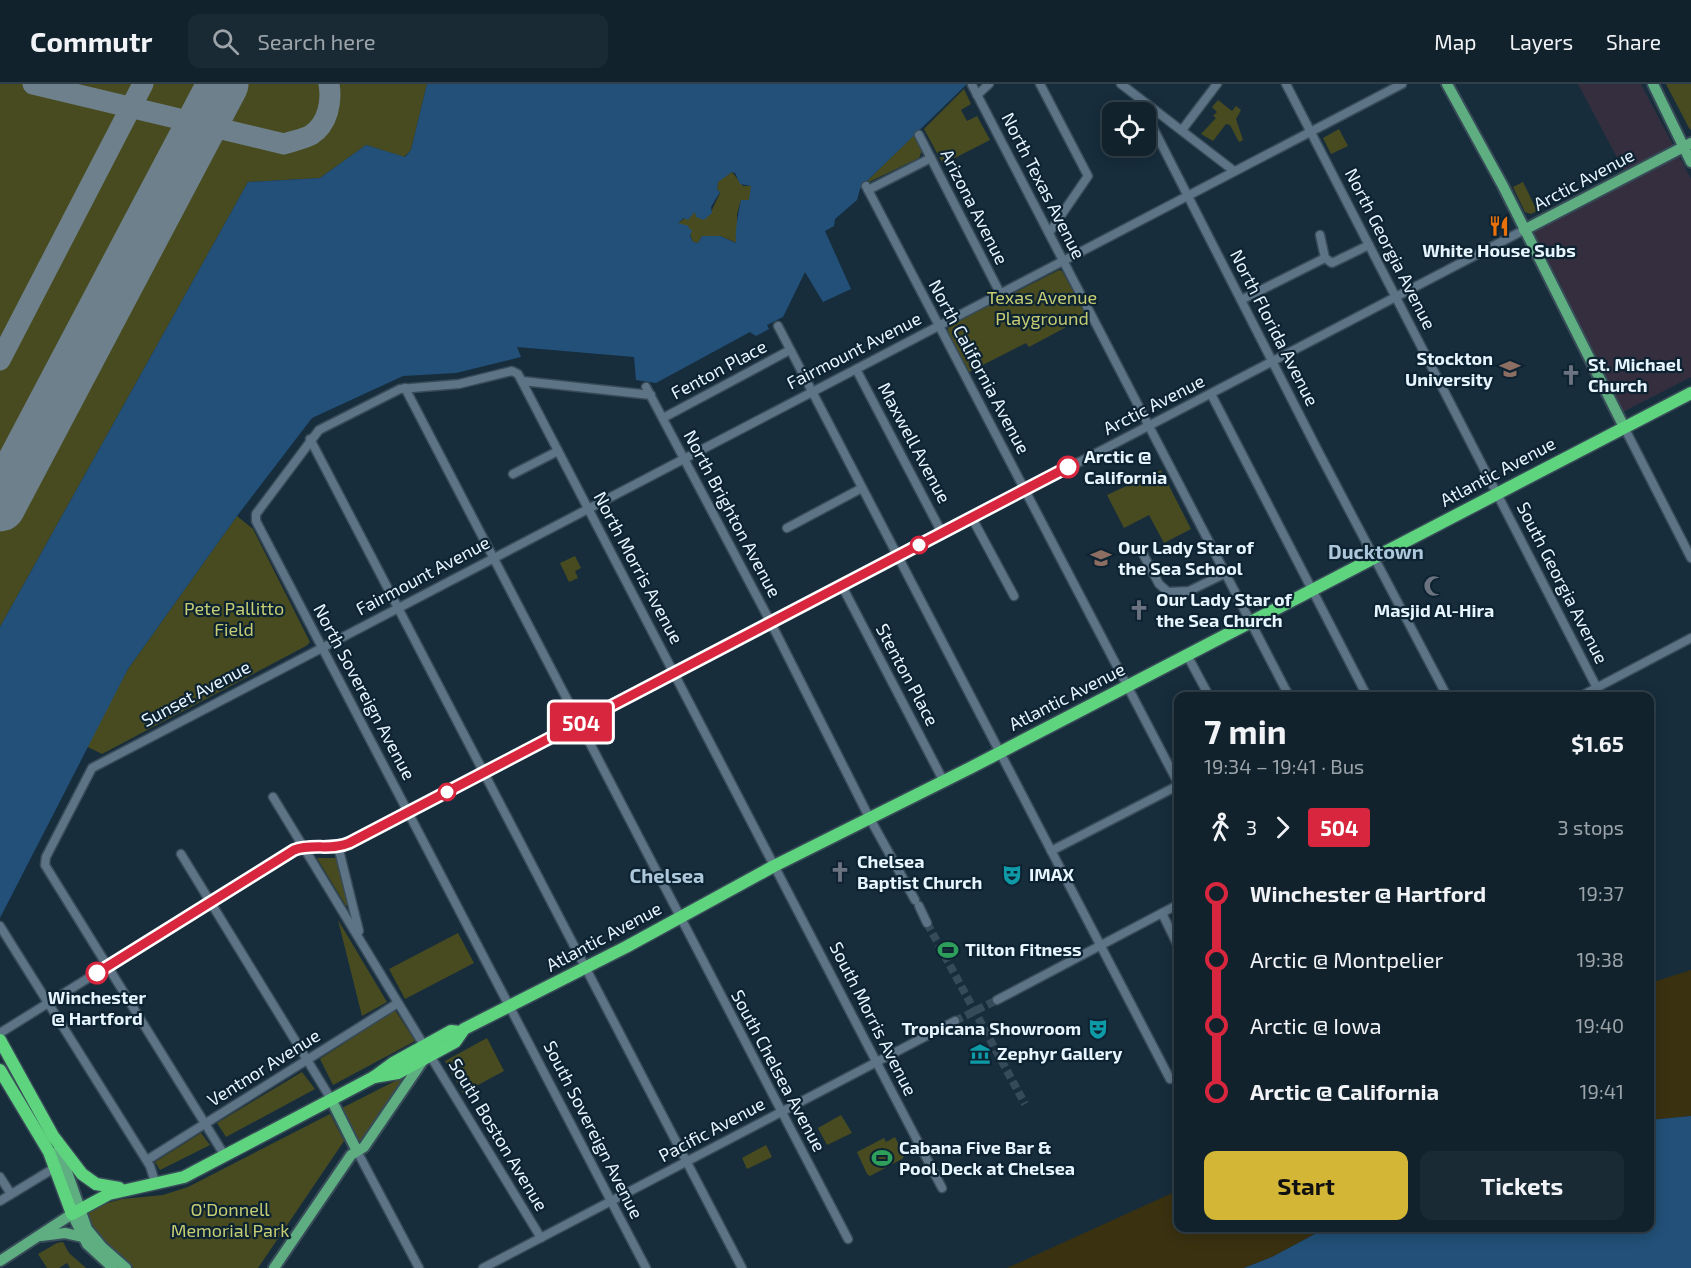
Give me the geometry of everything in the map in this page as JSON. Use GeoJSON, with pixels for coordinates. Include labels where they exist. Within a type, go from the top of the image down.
{"type":"FeatureCollection","features":[{"type":"Feature","properties":{"kind":"highway","name":"Atlantic Avenue"},"geometry":{"type":"LineString","coordinates":[[426,1052],[451,1031],[460,1032],[774,866],[1129,686],[1691,393]]}},
{"type":"Feature","properties":{"kind":"highway"},"geometry":{"type":"LineString","coordinates":[[0,1040],[53,1136],[82,1174],[92,1182],[129,1189]]}},
{"type":"Feature","properties":{"kind":"highway"},"geometry":{"type":"LineString","coordinates":[[0,1070],[6,1089],[56,1167],[75,1212],[102,1196],[178,1180],[331,1099],[426,1052]]}},
{"type":"Feature","properties":{"kind":"main road"},"geometry":{"type":"LineString","coordinates":[[1447,84],[1624,427]]}},
{"type":"Feature","properties":{"kind":"main road"},"geometry":{"type":"LineString","coordinates":[[1653,84],[1687,145],[1691,162]]}},
{"type":"Feature","properties":{"kind":"main road","name":"Arctic Avenue"},"geometry":{"type":"LineString","coordinates":[[1524,230],[1687,145]]}},
{"type":"Feature","properties":{"kind":"main road","name":"Atlantic Avenue"},"geometry":{"type":"LineString","coordinates":[[276,1267],[351,1155],[364,1147],[426,1052]]}},
{"type":"Feature","properties":{"kind":"main road"},"geometry":{"type":"LineString","coordinates":[[331,1099],[357,1151]]}},
{"type":"Feature","properties":{"kind":"main road"},"geometry":{"type":"LineString","coordinates":[[53,1136],[66,1165],[82,1238]]}},
{"type":"Feature","properties":{"kind":"main road"},"geometry":{"type":"LineString","coordinates":[[0,1261],[75,1212]]}},
{"type":"Feature","properties":{"kind":"main road"},"geometry":{"type":"LineString","coordinates":[[75,1212],[96,1242],[126,1268]]}},
{"type":"Feature","properties":{"kind":"main road"},"geometry":{"type":"LineString","coordinates":[[38,1236],[65,1233],[82,1238],[113,1268]]}},
{"type":"Feature","properties":{"kind":"street"},"geometry":{"type":"LineString","coordinates":[[977,95],[989,84]]}},
{"type":"Feature","properties":{"kind":"street"},"geometry":{"type":"LineString","coordinates":[[1040,84],[1088,176],[1049,233]]}},
{"type":"Feature","properties":{"kind":"street"},"geometry":{"type":"LineString","coordinates":[[1121,84],[1234,171]]}},
{"type":"Feature","properties":{"kind":"street"},"geometry":{"type":"LineString","coordinates":[[1182,130],[1217,84]]}},
{"type":"Feature","properties":{"kind":"street","name":"North Georgia Avenue"},"geometry":{"type":"LineString","coordinates":[[1286,84],[1497,494]]}},
{"type":"Feature","properties":{"kind":"street","name":"Fairmount Avenue"},"geometry":{"type":"LineString","coordinates":[[322,647],[1402,84]]}},
{"type":"Feature","properties":{"kind":"street","name":"North Texas Avenue"},"geometry":{"type":"LineString","coordinates":[[972,85],[1287,692]]}},
{"type":"Feature","properties":{"kind":"street","name":"North Florida Avenue"},"geometry":{"type":"LineString","coordinates":[[1156,133],[1272,362],[1445,692]]}},
{"type":"Feature","properties":{"kind":"street","name":"Arizona Avenue"},"geometry":{"type":"LineString","coordinates":[[919,135],[1000,293]]}},
{"type":"Feature","properties":{"kind":"street","name":"North California Avenue"},"geometry":{"type":"LineString","coordinates":[[931,159],[867,188],[1174,775]]}},
{"type":"Feature","properties":{"kind":"street","name":"Arctic Avenue"},"geometry":{"type":"LineString","coordinates":[[338,846],[408,812],[1524,230]]}},
{"type":"Feature","properties":{"kind":"street"},"geometry":{"type":"LineString","coordinates":[[1320,235],[1325,258],[1332,263],[1369,245]]}},
{"type":"Feature","properties":{"kind":"street"},"geometry":{"type":"LineString","coordinates":[[1241,300],[1325,258]]}},
{"type":"Feature","properties":{"kind":"street"},"geometry":{"type":"LineString","coordinates":[[778,326],[1170,1079]]}},
{"type":"Feature","properties":{"kind":"street","name":"Fenton Place"},"geometry":{"type":"LineString","coordinates":[[663,418],[790,350]]}},
{"type":"Feature","properties":{"kind":"street","name":"Maxwell Avenue"},"geometry":{"type":"LineString","coordinates":[[856,369],[942,533]]}},
{"type":"Feature","properties":{"kind":"street"},"geometry":{"type":"LineString","coordinates":[[522,381],[512,370],[459,384],[405,388],[319,430],[310,439],[742,1268]]}},
{"type":"Feature","properties":{"kind":"street","name":"North Brighton Avenue"},"geometry":{"type":"LineString","coordinates":[[522,381],[648,391],[771,623],[869,817],[927,923]]}},
{"type":"Feature","properties":{"kind":"street","name":"North Morris Avenue"},"geometry":{"type":"LineString","coordinates":[[522,381],[774,866]]}},
{"type":"Feature","properties":{"kind":"street","name":"South Chelsea Avenue"},"geometry":{"type":"LineString","coordinates":[[405,388],[848,1239]]}},
{"type":"Feature","properties":{"kind":"street"},"geometry":{"type":"LineString","coordinates":[[1211,394],[1365,692]]}},
{"type":"Feature","properties":{"kind":"street"},"geometry":{"type":"LineString","coordinates":[[1624,427],[1691,558]]}},
{"type":"Feature","properties":{"kind":"street","name":"North Sovereign Avenue"},"geometry":{"type":"LineString","coordinates":[[310,439],[256,514],[256,520],[510,1006]]}},
{"type":"Feature","properties":{"kind":"street"},"geometry":{"type":"LineString","coordinates":[[513,474],[558,451]]}},
{"type":"Feature","properties":{"kind":"street"},"geometry":{"type":"LineString","coordinates":[[787,528],[862,488]]}},
{"type":"Feature","properties":{"kind":"street","name":"South Georgia Avenue"},"geometry":{"type":"LineString","coordinates":[[1497,494],[1597,688]]}},
{"type":"Feature","properties":{"kind":"street"},"geometry":{"type":"LineString","coordinates":[[972,518],[1014,596]]}},
{"type":"Feature","properties":{"kind":"street"},"geometry":{"type":"LineString","coordinates":[[1143,554],[1159,584],[1168,592],[1189,591],[1226,573]]}},
{"type":"Feature","properties":{"kind":"street","name":"Stenton Place"},"geometry":{"type":"LineString","coordinates":[[842,586],[943,780]]}},
{"type":"Feature","properties":{"kind":"street"},"geometry":{"type":"LineString","coordinates":[[1589,692],[1691,638]]}},
{"type":"Feature","properties":{"kind":"street","name":"Sunset Avenue"},"geometry":{"type":"LineString","coordinates":[[108,966],[45,862],[88,774],[97,765],[322,647]]}},
{"type":"Feature","properties":{"kind":"street"},"geometry":{"type":"LineString","coordinates":[[1187,655],[1207,692]]}},
{"type":"Feature","properties":{"kind":"street"},"geometry":{"type":"LineString","coordinates":[[1052,850],[1174,788]]}},
{"type":"Feature","properties":{"kind":"street"},"geometry":{"type":"LineString","coordinates":[[273,797],[362,940]]}},
{"type":"Feature","properties":{"kind":"street"},"geometry":{"type":"LineString","coordinates":[[0,1033],[294,850],[304,847],[338,846],[362,940]]}},
{"type":"Feature","properties":{"kind":"street"},"geometry":{"type":"LineString","coordinates":[[181,854],[331,1099]]}},
{"type":"Feature","properties":{"kind":"street","name":"South Morris Avenue"},"geometry":{"type":"LineString","coordinates":[[774,866],[942,1188]]}},
{"type":"Feature","properties":{"kind":"street"},"geometry":{"type":"LineString","coordinates":[[997,1000],[1174,907]]}},
{"type":"Feature","properties":{"kind":"street"},"geometry":{"type":"LineString","coordinates":[[1162,913],[1174,938]]}},
{"type":"Feature","properties":{"kind":"street"},"geometry":{"type":"LineString","coordinates":[[0,926],[147,1160],[156,1185]]}},
{"type":"Feature","properties":{"kind":"street","name":"South Boston Avenue"},"geometry":{"type":"LineString","coordinates":[[362,940],[426,1052],[541,1238]]}},
{"type":"Feature","properties":{"kind":"street"},"geometry":{"type":"LineString","coordinates":[[108,966],[225,1155]]}},
{"type":"Feature","properties":{"kind":"street","name":"Ventnor Avenue"},"geometry":{"type":"LineString","coordinates":[[147,1160],[398,1003]]}},
{"type":"Feature","properties":{"kind":"street","name":"South Sovereign Avenue"},"geometry":{"type":"LineString","coordinates":[[510,1006],[646,1268]]}},
{"type":"Feature","properties":{"kind":"street","name":"Pacific Avenue"},"geometry":{"type":"LineString","coordinates":[[483,1268],[955,1021]]}},
{"type":"Feature","properties":{"kind":"street"},"geometry":{"type":"LineString","coordinates":[[357,1151],[418,1268]]}},
{"type":"Feature","properties":{"kind":"street"},"geometry":{"type":"LineString","coordinates":[[0,1201],[56,1167]]}},
{"type":"Feature","properties":{"kind":"street"},"geometry":{"type":"LineString","coordinates":[[0,1177],[11,1194]]}},
{"type":"Feature","properties":{"kind":"shaded area"},"geometry":{"type":"Polygon","coordinates":[[[1578,84],[1641,84],[1691,179],[1691,377],[1623,412],[1569,310],[1561,285],[1533,232],[1630,182],[1578,84]]]}},
{"type":"Feature","properties":{"kind":"green space"},"geometry":{"type":"Polygon","coordinates":[[[0,84],[427,84],[411,150],[404,157],[366,145],[320,178],[248,182],[0,627],[0,84]]]}},
{"type":"Feature","properties":{"kind":"green space"},"geometry":{"type":"Polygon","coordinates":[[[1666,84],[1691,84],[1691,130],[1689,128],[1666,84]]]}},
{"type":"Feature","properties":{"kind":"green space"},"geometry":{"type":"Polygon","coordinates":[[[964,89],[971,104],[961,110],[967,121],[977,116],[990,140],[943,164],[924,129],[964,89]]]}},
{"type":"Feature","properties":{"kind":"green space"},"geometry":{"type":"Polygon","coordinates":[[[1218,100],[1232,111],[1236,106],[1241,110],[1236,119],[1243,140],[1239,142],[1230,125],[1226,124],[1213,141],[1201,134],[1216,118],[1213,116],[1217,112],[1212,107],[1218,100]]]}},
{"type":"Feature","properties":{"kind":"green space"},"geometry":{"type":"Polygon","coordinates":[[[1339,129],[1348,146],[1331,154],[1323,138],[1339,129]]]}},
{"type":"Feature","properties":{"kind":"green space"},"geometry":{"type":"Polygon","coordinates":[[[914,135],[922,151],[919,158],[869,182],[868,180],[914,135]]]}},
{"type":"Feature","properties":{"kind":"green space"},"geometry":{"type":"Polygon","coordinates":[[[732,172],[743,186],[751,186],[752,192],[749,200],[741,200],[737,214],[737,243],[720,236],[702,236],[698,243],[693,242],[688,229],[677,224],[696,210],[711,212],[720,193],[717,189],[718,181],[732,172]]]}},
{"type":"Feature","properties":{"kind":"green space"},"geometry":{"type":"Polygon","coordinates":[[[1523,182],[1537,211],[1531,214],[1525,212],[1513,187],[1523,182]]]}},
{"type":"Feature","properties":{"kind":"green space","name":"Texas Avenue Playground"},"geometry":{"type":"Polygon","coordinates":[[[1059,270],[1062,271],[1087,316],[1029,347],[1026,343],[969,372],[947,332],[949,326],[1059,270]]]}},
{"type":"Feature","properties":{"kind":"green space"},"geometry":{"type":"Polygon","coordinates":[[[1161,470],[1191,529],[1164,543],[1149,515],[1124,528],[1107,495],[1161,470]]]}},
{"type":"Feature","properties":{"kind":"green space","name":"Pete Pallitto Field"},"geometry":{"type":"Polygon","coordinates":[[[237,516],[253,529],[310,642],[102,754],[86,746],[128,669],[237,516]]]}},
{"type":"Feature","properties":{"kind":"green space"},"geometry":{"type":"Polygon","coordinates":[[[575,556],[581,568],[575,571],[578,578],[569,582],[560,563],[575,556]]]}},
{"type":"Feature","properties":{"kind":"green space"},"geometry":{"type":"Polygon","coordinates":[[[317,858],[338,858],[348,904],[346,906],[317,858]]]}},
{"type":"Feature","properties":{"kind":"green space"},"geometry":{"type":"Polygon","coordinates":[[[338,920],[387,1002],[362,1016],[338,920]]]}},
{"type":"Feature","properties":{"kind":"green space"},"geometry":{"type":"Polygon","coordinates":[[[458,933],[474,963],[405,999],[389,969],[458,933]]]}},
{"type":"Feature","properties":{"kind":"green space"},"geometry":{"type":"Polygon","coordinates":[[[395,1010],[415,1041],[333,1085],[320,1059],[395,1010]]]}},
{"type":"Feature","properties":{"kind":"green space"},"geometry":{"type":"Polygon","coordinates":[[[487,1038],[504,1071],[463,1093],[445,1061],[487,1038]]]}},
{"type":"Feature","properties":{"kind":"green space"},"geometry":{"type":"Polygon","coordinates":[[[302,1072],[315,1089],[226,1137],[217,1123],[302,1072]]]}},
{"type":"Feature","properties":{"kind":"green space"},"geometry":{"type":"Polygon","coordinates":[[[403,1078],[360,1142],[342,1108],[403,1078]]]}},
{"type":"Feature","properties":{"kind":"green space","name":"O'Donnell Memorial Park"},"geometry":{"type":"Polygon","coordinates":[[[330,1114],[344,1141],[258,1268],[134,1268],[99,1240],[89,1223],[86,1214],[104,1204],[122,1199],[163,1195],[188,1187],[330,1114]]]}},
{"type":"Feature","properties":{"kind":"green space"},"geometry":{"type":"Polygon","coordinates":[[[841,1115],[852,1133],[827,1145],[818,1128],[841,1115]]]}},
{"type":"Feature","properties":{"kind":"green space","name":"O'Donnell Memorial Park"},"geometry":{"type":"Polygon","coordinates":[[[201,1133],[210,1145],[160,1170],[155,1162],[201,1133]]]}},
{"type":"Feature","properties":{"kind":"green space","name":"Cabana Five Bar & Pool Deck at Chelsea"},"geometry":{"type":"Polygon","coordinates":[[[895,1137],[904,1156],[902,1159],[870,1176],[867,1174],[857,1152],[884,1138],[886,1142],[895,1137]]]}},
{"type":"Feature","properties":{"kind":"green space"},"geometry":{"type":"Polygon","coordinates":[[[766,1145],[772,1157],[747,1169],[742,1158],[766,1145]]]}},
{"type":"Feature","properties":{"kind":"green space"},"geometry":{"type":"Polygon","coordinates":[[[63,1242],[69,1253],[86,1268],[70,1268],[67,1263],[59,1268],[47,1268],[38,1254],[63,1242]]]}},
{"type":"Feature","properties":{"kind":"sand"},"geometry":{"type":"Polygon","coordinates":[[[1691,970],[1691,1116],[1654,1120],[1654,982],[1691,970]]]}},
{"type":"Feature","properties":{"kind":"sand"},"geometry":{"type":"Polygon","coordinates":[[[1174,1192],[1174,1232],[1319,1232],[1272,1257],[1244,1268],[1007,1268],[1174,1192]]]}},
{"type":"Feature","properties":{"kind":"water"},"geometry":{"type":"Polygon","coordinates":[[[427,84],[967,84],[868,180],[860,189],[857,200],[835,219],[834,226],[825,231],[851,289],[823,302],[805,272],[783,317],[767,325],[769,329],[756,336],[750,332],[656,383],[636,380],[634,357],[517,347],[521,357],[456,373],[403,376],[312,418],[237,516],[128,669],[0,918],[0,627],[248,182],[320,178],[366,145],[405,157],[411,150],[427,84]],[[732,172],[718,182],[717,189],[720,192],[711,207],[712,213],[704,220],[696,217],[695,212],[688,220],[684,218],[678,223],[689,226],[688,228],[692,230],[690,236],[693,242],[698,243],[702,236],[720,236],[736,243],[736,227],[741,200],[749,200],[751,186],[740,184],[735,173],[732,172]]]}},
{"type":"Feature","properties":{"kind":"water"},"geometry":{"type":"Polygon","coordinates":[[[1691,1116],[1691,1268],[1244,1268],[1272,1257],[1319,1232],[1654,1232],[1654,1120],[1691,1116]]]}},
{"type":"Feature","properties":{"kind":"taxiway"},"geometry":{"type":"LineString","coordinates":[[33,84],[284,144],[311,135],[321,125],[328,112],[329,84]]}},
{"type":"Feature","properties":{"kind":"taxiway"},"geometry":{"type":"LineString","coordinates":[[0,360],[143,84]]}},
{"type":"Feature","properties":{"kind":"taxiway"},"geometry":{"type":"LineString","coordinates":[[0,480],[11,476],[22,465]]}},
{"type":"Feature","properties":{"kind":"runway"},"geometry":{"type":"LineString","coordinates":[[0,506],[223,84]]}},
{"type":"Feature","properties":{"kind":"tunnel"},"geometry":{"type":"LineString","coordinates":[[927,923],[1025,1104]]}},
{"type":"Feature","properties":{"kind":"tunnel"},"geometry":{"type":"LineString","coordinates":[[955,1021],[997,1000]]}},
{"type":"Feature","properties":{"kind":"bus line","name":"504"},"geometry":{"type":"LineString","coordinates":[[97,973],[294,850],[300,847],[335,847],[349,843],[1068,467]]}},
{"type":"Feature","properties":{"kind":"place","name":"White House Subs"},"geometry":{"type":"Point","coordinates":[1499,226]}},
{"type":"Feature","properties":{"kind":"place","name":"Stockton University"},"geometry":{"type":"Point","coordinates":[1510,369]}},
{"type":"Feature","properties":{"kind":"place","name":"St. Michael Church"},"geometry":{"type":"Point","coordinates":[1571,375]}},
{"type":"Feature","properties":{"kind":"place","name":"Arctic @ California"},"geometry":{"type":"Point","coordinates":[1068,467]}},
{"type":"Feature","properties":{"kind":"place","name":"Our Lady Star of the Sea School"},"geometry":{"type":"Point","coordinates":[1101,558]}},
{"type":"Feature","properties":{"kind":"place","name":"Masjid Al-Hira"},"geometry":{"type":"Point","coordinates":[1434,586]}},
{"type":"Feature","properties":{"kind":"place","name":"Our Lady Star of the Sea Church"},"geometry":{"type":"Point","coordinates":[1139,610]}},
{"type":"Feature","properties":{"kind":"place","name":"Chelsea Baptist Church"},"geometry":{"type":"Point","coordinates":[840,872]}},
{"type":"Feature","properties":{"kind":"place","name":"IMAX"},"geometry":{"type":"Point","coordinates":[1012,875]}},
{"type":"Feature","properties":{"kind":"place","name":"Tilton Fitness"},"geometry":{"type":"Point","coordinates":[948,950]}},
{"type":"Feature","properties":{"kind":"place","name":"Winchester @ Hartford"},"geometry":{"type":"Point","coordinates":[97,973]}},
{"type":"Feature","properties":{"kind":"place","name":"Tropicana Showroom"},"geometry":{"type":"Point","coordinates":[1098,1029]}},
{"type":"Feature","properties":{"kind":"place","name":"Zephyr Gallery"},"geometry":{"type":"Point","coordinates":[980,1054]}},
{"type":"Feature","properties":{"kind":"place","name":"Cabana Five Bar & Pool Deck at Chelsea"},"geometry":{"type":"Point","coordinates":[882,1158]}},
{"type":"Feature","properties":{"kind":"district","name":"Ducktown"},"geometry":{"type":"Point","coordinates":[1376,552]}},
{"type":"Feature","properties":{"kind":"district","name":"Chelsea"},"geometry":{"type":"Point","coordinates":[667,876]}}]}
